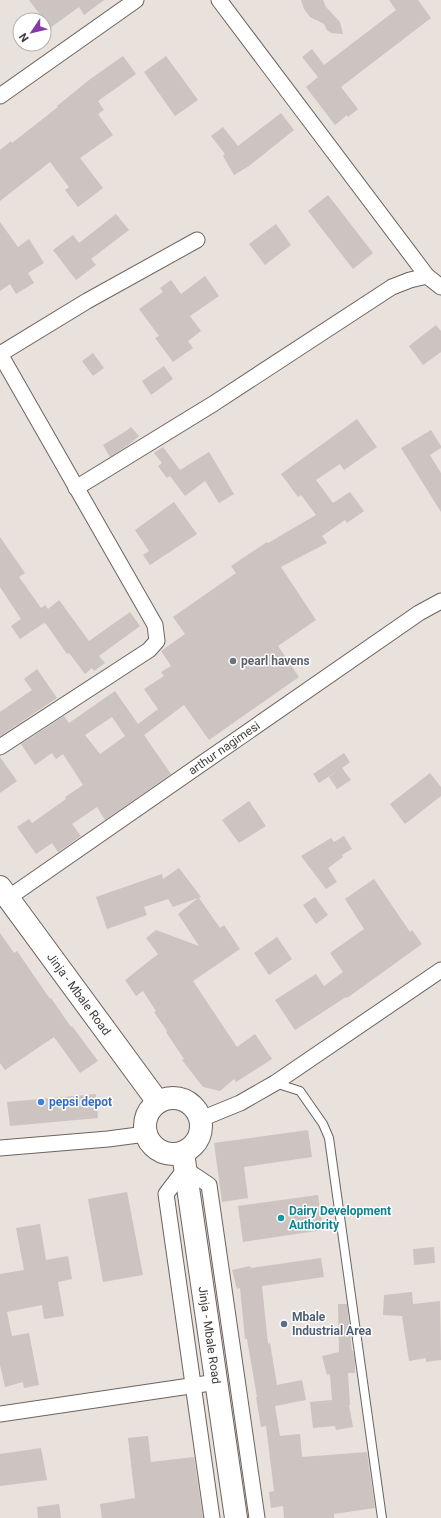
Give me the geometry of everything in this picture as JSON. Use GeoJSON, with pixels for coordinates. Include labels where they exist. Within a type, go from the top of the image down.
{"type":"FeatureCollection","features":[{"type":"Feature","properties":{"kind":"main road","name":"Jinja - Mbale Road"},"geometry":{"type":"LineString","coordinates":[[4,892],[158,1102]]}},
{"type":"Feature","properties":{"kind":"main road"},"geometry":{"type":"LineString","coordinates":[[174,1098],[183,1100],[191,1104],[197,1110],[201,1119],[202,1128],[200,1136],[196,1144],[189,1150],[184,1161],[172,1155],[163,1153],[149,1142],[146,1134],[146,1116],[151,1108],[158,1102],[174,1098]]}},
{"type":"Feature","properties":{"kind":"main road","name":"Jinja - Mbale Road"},"geometry":{"type":"LineString","coordinates":[[184,1161],[236,1518]]}},
{"type":"Feature","properties":{"kind":"street"},"geometry":{"type":"LineString","coordinates":[[0,96],[136,0]]}},
{"type":"Feature","properties":{"kind":"street"},"geometry":{"type":"LineString","coordinates":[[219,0],[427,276],[441,287]]}},
{"type":"Feature","properties":{"kind":"street"},"geometry":{"type":"LineString","coordinates":[[0,747],[149,650],[157,641],[154,625],[0,354],[87,301],[197,240]]}},
{"type":"Feature","properties":{"kind":"street"},"geometry":{"type":"LineString","coordinates":[[76,488],[213,404],[392,288],[427,276]]}},
{"type":"Feature","properties":{"kind":"street","name":"arthur nagimesi"},"geometry":{"type":"LineString","coordinates":[[4,892],[420,613],[441,601]]}},
{"type":"Feature","properties":{"kind":"street"},"geometry":{"type":"LineString","coordinates":[[201,1119],[240,1103],[275,1083],[441,970]]}},
{"type":"Feature","properties":{"kind":"street"},"geometry":{"type":"LineString","coordinates":[[0,1148],[108,1139],[146,1134]]}},
{"type":"Feature","properties":{"kind":"street"},"geometry":{"type":"LineString","coordinates":[[212,1518],[166,1194],[184,1161],[209,1185],[257,1518]]}},
{"type":"Feature","properties":{"kind":"street"},"geometry":{"type":"LineString","coordinates":[[0,1414],[217,1382]]}},
{"type":"Feature","properties":{"kind":"lane"},"geometry":{"type":"LineString","coordinates":[[275,1083],[300,1091],[323,1124],[329,1138],[382,1518]]}},
{"type":"Feature","properties":{"kind":"building"},"geometry":{"type":"Polygon","coordinates":[[[29,0],[104,0],[84,15],[79,7],[52,27],[52,12],[38,12],[29,0]]]}},
{"type":"Feature","properties":{"kind":"building"},"geometry":{"type":"Polygon","coordinates":[[[301,0],[323,0],[326,7],[340,22],[343,34],[331,33],[327,30],[324,24],[310,17],[304,9],[301,0]]]}},
{"type":"Feature","properties":{"kind":"building"},"geometry":{"type":"Polygon","coordinates":[[[389,0],[418,0],[431,18],[341,87],[358,109],[348,117],[347,115],[335,125],[306,87],[318,77],[302,57],[312,49],[324,65],[396,10],[389,0]]]}},
{"type":"Feature","properties":{"kind":"building"},"geometry":{"type":"Polygon","coordinates":[[[123,56],[136,74],[98,101],[104,110],[98,114],[113,135],[80,158],[103,188],[78,207],[65,190],[69,187],[50,162],[0,201],[0,150],[11,141],[12,143],[58,107],[57,106],[89,80],[123,56]]]}},
{"type":"Feature","properties":{"kind":"building"},"geometry":{"type":"Polygon","coordinates":[[[166,56],[198,100],[175,116],[144,72],[166,56]]]}},
{"type":"Feature","properties":{"kind":"building"},"geometry":{"type":"Polygon","coordinates":[[[281,113],[294,130],[249,166],[234,175],[223,156],[225,154],[211,136],[223,127],[238,146],[281,113]]]}},
{"type":"Feature","properties":{"kind":"building"},"geometry":{"type":"Polygon","coordinates":[[[328,195],[373,253],[353,269],[308,211],[328,195]]]}},
{"type":"Feature","properties":{"kind":"building"},"geometry":{"type":"Polygon","coordinates":[[[116,214],[129,230],[91,259],[96,265],[76,280],[53,250],[73,235],[79,243],[116,214]]]}},
{"type":"Feature","properties":{"kind":"building"},"geometry":{"type":"Polygon","coordinates":[[[0,222],[18,247],[29,239],[44,263],[28,273],[34,283],[16,294],[10,284],[0,291],[0,222]]]}},
{"type":"Feature","properties":{"kind":"building"},"geometry":{"type":"Polygon","coordinates":[[[276,224],[291,245],[265,265],[249,244],[276,224]]]}},
{"type":"Feature","properties":{"kind":"building"},"geometry":{"type":"Polygon","coordinates":[[[205,276],[219,296],[190,316],[201,331],[188,341],[193,348],[173,362],[155,338],[159,336],[139,309],[163,292],[160,288],[171,280],[181,294],[205,276]]]}},
{"type":"Feature","properties":{"kind":"building"},"geometry":{"type":"Polygon","coordinates":[[[436,325],[441,331],[441,352],[423,365],[409,346],[436,325]]]}},
{"type":"Feature","properties":{"kind":"building"},"geometry":{"type":"Polygon","coordinates":[[[93,353],[104,368],[93,376],[82,361],[93,353]]]}},
{"type":"Feature","properties":{"kind":"building"},"geometry":{"type":"Polygon","coordinates":[[[164,366],[173,379],[151,395],[142,381],[164,366]]]}},
{"type":"Feature","properties":{"kind":"building"},"geometry":{"type":"Polygon","coordinates":[[[357,419],[377,447],[344,470],[340,464],[316,480],[333,503],[350,492],[364,511],[347,523],[345,520],[322,536],[327,543],[281,567],[316,620],[278,646],[299,677],[209,740],[184,705],[144,735],[171,774],[105,820],[97,807],[72,824],[81,836],[58,852],[52,843],[36,854],[17,827],[29,819],[32,823],[83,785],[63,754],[56,759],[52,753],[35,765],[21,744],[64,716],[69,723],[115,691],[138,724],[158,709],[144,689],[164,676],[161,672],[171,666],[161,651],[185,634],[173,617],[236,573],[231,566],[267,542],[268,543],[316,515],[301,495],[298,497],[281,474],[357,419]],[[112,717],[85,735],[100,754],[125,736],[112,717]]]}},
{"type":"Feature","properties":{"kind":"building"},"geometry":{"type":"Polygon","coordinates":[[[131,427],[139,436],[110,457],[103,445],[131,427]]]}},
{"type":"Feature","properties":{"kind":"building"},"geometry":{"type":"Polygon","coordinates":[[[431,430],[441,446],[441,448],[430,455],[441,473],[441,512],[401,448],[431,430]]]}},
{"type":"Feature","properties":{"kind":"building"},"geometry":{"type":"Polygon","coordinates":[[[163,447],[180,470],[209,452],[234,494],[219,503],[205,481],[185,496],[170,476],[167,478],[158,466],[162,463],[154,453],[163,447]]]}},
{"type":"Feature","properties":{"kind":"building"},"geometry":{"type":"Polygon","coordinates":[[[174,502],[197,534],[150,565],[143,555],[149,551],[135,530],[174,502]]]}},
{"type":"Feature","properties":{"kind":"building"},"geometry":{"type":"Polygon","coordinates":[[[0,537],[25,573],[19,577],[41,608],[45,605],[48,609],[59,600],[89,641],[130,612],[140,626],[99,656],[105,663],[94,671],[92,668],[85,674],[69,653],[67,654],[46,624],[44,623],[20,639],[11,626],[21,619],[0,587],[0,537]]]}},
{"type":"Feature","properties":{"kind":"building"},"geometry":{"type":"Polygon","coordinates":[[[37,669],[57,698],[0,736],[0,712],[32,690],[24,679],[37,669]]]}},
{"type":"Feature","properties":{"kind":"building"},"geometry":{"type":"Polygon","coordinates":[[[344,753],[350,762],[342,768],[351,780],[337,789],[329,777],[337,771],[319,783],[313,774],[344,753]]]}},
{"type":"Feature","properties":{"kind":"building"},"geometry":{"type":"Polygon","coordinates":[[[0,757],[17,781],[0,793],[0,757]]]}},
{"type":"Feature","properties":{"kind":"building"},"geometry":{"type":"Polygon","coordinates":[[[430,773],[441,787],[441,796],[405,824],[390,804],[430,773]]]}},
{"type":"Feature","properties":{"kind":"building"},"geometry":{"type":"Polygon","coordinates":[[[249,801],[266,826],[239,843],[222,820],[249,801]]]}},
{"type":"Feature","properties":{"kind":"building"},"geometry":{"type":"Polygon","coordinates":[[[344,836],[352,849],[342,855],[343,857],[328,868],[337,882],[326,889],[301,856],[331,838],[334,842],[344,836]]]}},
{"type":"Feature","properties":{"kind":"building"},"geometry":{"type":"Polygon","coordinates":[[[179,868],[201,897],[199,898],[220,928],[224,925],[240,949],[193,981],[237,1047],[255,1034],[272,1059],[236,1082],[234,1079],[220,1091],[203,1087],[182,1060],[184,1059],[166,1032],[167,1031],[154,1012],[156,1011],[143,991],[136,996],[125,980],[158,954],[146,938],[156,930],[199,946],[178,914],[198,898],[173,907],[168,899],[144,907],[147,915],[107,929],[96,897],[162,874],[163,879],[179,868]]]}},
{"type":"Feature","properties":{"kind":"building"},"geometry":{"type":"Polygon","coordinates":[[[374,879],[410,932],[412,930],[422,944],[347,998],[346,997],[295,1030],[275,1000],[316,974],[324,986],[343,972],[330,953],[364,929],[345,899],[374,879]]]}},
{"type":"Feature","properties":{"kind":"building"},"geometry":{"type":"Polygon","coordinates":[[[315,897],[328,915],[316,924],[303,905],[315,897]]]}},
{"type":"Feature","properties":{"kind":"building"},"geometry":{"type":"Polygon","coordinates":[[[0,933],[14,953],[17,951],[50,999],[51,998],[71,1027],[72,1026],[98,1061],[80,1073],[54,1037],[5,1070],[0,1063],[0,933]]]}},
{"type":"Feature","properties":{"kind":"building"},"geometry":{"type":"Polygon","coordinates":[[[277,937],[292,959],[269,975],[254,953],[277,937]]]}},
{"type":"Feature","properties":{"kind":"building"},"geometry":{"type":"Polygon","coordinates":[[[96,1094],[98,1118],[10,1126],[7,1102],[96,1094]]]}},
{"type":"Feature","properties":{"kind":"building"},"geometry":{"type":"Polygon","coordinates":[[[308,1130],[312,1157],[244,1167],[248,1198],[222,1202],[214,1143],[308,1130]]]}},
{"type":"Feature","properties":{"kind":"building"},"geometry":{"type":"Polygon","coordinates":[[[127,1192],[143,1275],[103,1282],[88,1199],[127,1192]]]}},
{"type":"Feature","properties":{"kind":"building","name":"Dairy Development Authority"},"geometry":{"type":"Polygon","coordinates":[[[318,1195],[323,1230],[243,1242],[238,1206],[318,1195]]]}},
{"type":"Feature","properties":{"kind":"building"},"geometry":{"type":"Polygon","coordinates":[[[40,1224],[46,1260],[68,1256],[72,1279],[58,1282],[64,1316],[44,1319],[42,1305],[7,1312],[12,1336],[29,1333],[39,1385],[24,1388],[23,1382],[5,1387],[0,1365],[0,1274],[24,1270],[16,1228],[40,1224]]]}},
{"type":"Feature","properties":{"kind":"building"},"geometry":{"type":"Polygon","coordinates":[[[434,1247],[435,1263],[414,1265],[413,1249],[434,1247]]]}},
{"type":"Feature","properties":{"kind":"building"},"geometry":{"type":"Polygon","coordinates":[[[321,1258],[324,1277],[262,1286],[268,1344],[270,1343],[277,1385],[302,1380],[306,1400],[275,1406],[280,1436],[300,1434],[302,1457],[367,1452],[375,1508],[334,1514],[334,1518],[284,1518],[283,1506],[271,1508],[269,1492],[274,1491],[266,1426],[261,1427],[247,1339],[245,1339],[240,1288],[237,1289],[232,1270],[250,1266],[251,1268],[321,1258]]]}},
{"type":"Feature","properties":{"kind":"building"},"geometry":{"type":"Polygon","coordinates":[[[412,1292],[413,1304],[440,1301],[441,1360],[426,1362],[426,1358],[409,1361],[402,1316],[383,1315],[384,1295],[412,1292]]]}},
{"type":"Feature","properties":{"kind":"building"},"geometry":{"type":"Polygon","coordinates":[[[338,1304],[347,1304],[352,1351],[355,1361],[355,1373],[348,1373],[349,1405],[353,1427],[336,1430],[335,1426],[313,1428],[310,1402],[332,1400],[330,1374],[327,1375],[322,1356],[339,1352],[338,1304]]]}},
{"type":"Feature","properties":{"kind":"building"},"geometry":{"type":"Polygon","coordinates":[[[148,1436],[151,1462],[194,1457],[203,1518],[102,1518],[100,1504],[135,1498],[128,1438],[148,1436]]]}},
{"type":"Feature","properties":{"kind":"building"},"geometry":{"type":"Polygon","coordinates":[[[41,1448],[47,1480],[0,1486],[0,1454],[41,1448]]]}},
{"type":"Feature","properties":{"kind":"building"},"geometry":{"type":"Polygon","coordinates":[[[59,1504],[61,1518],[38,1518],[37,1507],[59,1504]]]}},
{"type":"Feature","properties":{"kind":"place","name":"pearl havens"},"geometry":{"type":"Point","coordinates":[233,661]}},
{"type":"Feature","properties":{"kind":"place","name":"pepsi depot"},"geometry":{"type":"Point","coordinates":[41,1102]}},
{"type":"Feature","properties":{"kind":"place","name":"Dairy Development Authority"},"geometry":{"type":"Point","coordinates":[281,1218]}},
{"type":"Feature","properties":{"kind":"place","name":"Mbale Industrial Area"},"geometry":{"type":"Point","coordinates":[284,1324]}}]}
